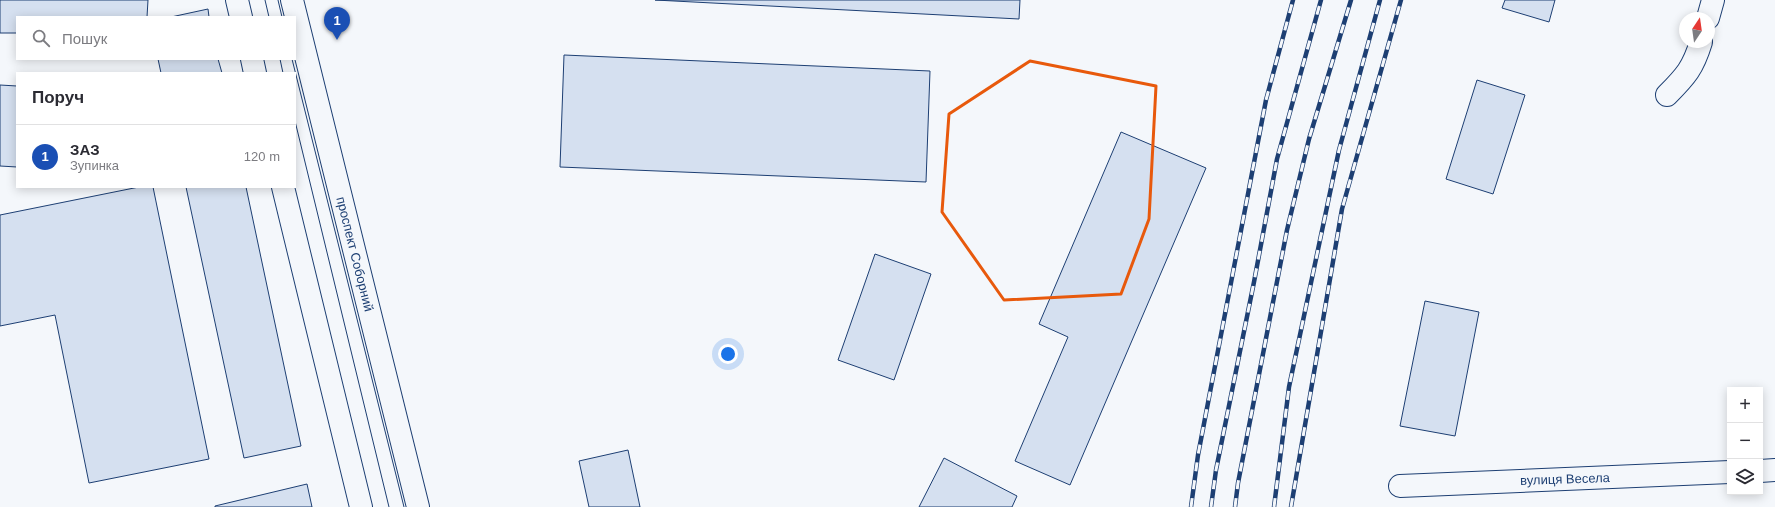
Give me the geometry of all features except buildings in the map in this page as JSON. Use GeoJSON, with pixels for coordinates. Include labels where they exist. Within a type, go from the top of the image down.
{"type":"FeatureCollection","features":[{"type":"Feature","properties":{"kind":"main road"},"geometry":{"type":"LineString","coordinates":[[237,0],[241,16]]}},
{"type":"Feature","properties":{"kind":"main road","name":"проспект Соборний"},"geometry":{"type":"LineString","coordinates":[[292,0],[296,16]]}},
{"type":"Feature","properties":{"kind":"main road"},"geometry":{"type":"LineString","coordinates":[[1710,12],[1713,0]]}},
{"type":"Feature","properties":{"kind":"main road","name":"проспект Соборний"},"geometry":{"type":"LineString","coordinates":[[296,16],[418,507]]}},
{"type":"Feature","properties":{"kind":"main road"},"geometry":{"type":"LineString","coordinates":[[1667,95],[1685,78],[1695,62],[1699,48]]}},
{"type":"Feature","properties":{"kind":"main road"},"geometry":{"type":"LineString","coordinates":[[252,60],[255,72]]}},
{"type":"Feature","properties":{"kind":"main road"},"geometry":{"type":"LineString","coordinates":[[283,188],[361,507]]}},
{"type":"Feature","properties":{"kind":"main road"},"geometry":{"type":"LineString","coordinates":[[1763,471],[1775,470]]}},
{"type":"Feature","properties":{"kind":"main road","name":"вулиця Весела"},"geometry":{"type":"LineString","coordinates":[[1400,486],[1727,472]]}},
{"type":"Feature","properties":{"kind":"highlighted area"},"geometry":{"type":"Polygon","coordinates":[[[1030,61],[1156,86],[1149,219],[1121,294],[1004,300],[942,212],[949,114],[1030,61]]]}},
{"type":"Feature","properties":{"kind":"tram line"},"geometry":{"type":"LineString","coordinates":[[265,0],[269,16]]}},
{"type":"Feature","properties":{"kind":"tram line"},"geometry":{"type":"LineString","coordinates":[[278,0],[282,16]]}},
{"type":"Feature","properties":{"kind":"tram line"},"geometry":{"type":"LineString","coordinates":[[280,60],[283,72]]}},
{"type":"Feature","properties":{"kind":"tram line"},"geometry":{"type":"LineString","coordinates":[[292,60],[295,72]]}},
{"type":"Feature","properties":{"kind":"tram line"},"geometry":{"type":"LineString","coordinates":[[296,75],[404,507]]}},
{"type":"Feature","properties":{"kind":"tram line"},"geometry":{"type":"LineString","coordinates":[[296,125],[389,507]]}},
{"type":"Feature","properties":{"kind":"railway"},"geometry":{"type":"LineString","coordinates":[[1191,507],[1198,455],[1266,100],[1293,0]]}},
{"type":"Feature","properties":{"kind":"railway"},"geometry":{"type":"LineString","coordinates":[[1211,507],[1216,470],[1277,159],[1321,0]]}},
{"type":"Feature","properties":{"kind":"railway"},"geometry":{"type":"LineString","coordinates":[[1235,507],[1238,483],[1287,230],[1309,139],[1351,0]]}},
{"type":"Feature","properties":{"kind":"railway"},"geometry":{"type":"LineString","coordinates":[[1274,507],[1289,387],[1339,150],[1380,0]]}},
{"type":"Feature","properties":{"kind":"railway"},"geometry":{"type":"LineString","coordinates":[[1291,507],[1342,209],[1401,0]]}},
{"type":"Feature","properties":{"kind":"place","name":"ЗАЗ"},"geometry":{"type":"Point","coordinates":[337,40]}}]}
